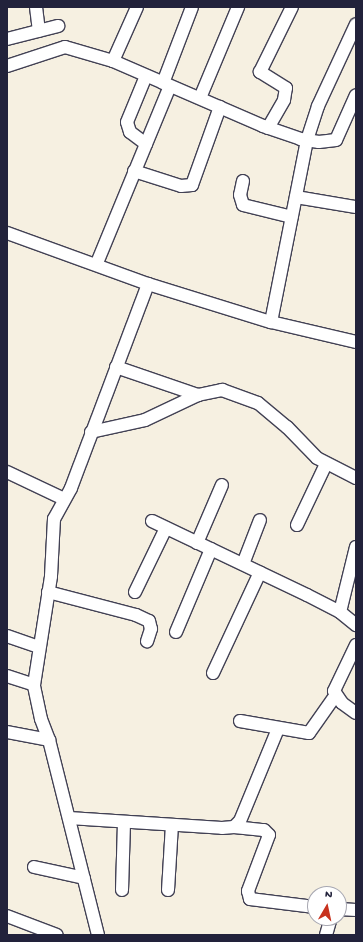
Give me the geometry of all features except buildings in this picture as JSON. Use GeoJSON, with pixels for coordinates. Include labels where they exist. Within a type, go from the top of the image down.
{"type":"FeatureCollection","features":[{"type":"Feature","properties":{"kind":"street"},"geometry":{"type":"LineString","coordinates":[[36,7],[39,31]]}},
{"type":"Feature","properties":{"kind":"street"},"geometry":{"type":"LineString","coordinates":[[113,61],[137,7]]}},
{"type":"Feature","properties":{"kind":"street"},"geometry":{"type":"LineString","coordinates":[[97,263],[146,144],[192,7]]}},
{"type":"Feature","properties":{"kind":"street"},"geometry":{"type":"LineString","coordinates":[[200,98],[238,7]]}},
{"type":"Feature","properties":{"kind":"street"},"geometry":{"type":"LineString","coordinates":[[268,128],[284,100],[286,88],[260,72],[292,7]]}},
{"type":"Feature","properties":{"kind":"street"},"geometry":{"type":"LineString","coordinates":[[271,322],[307,140],[318,106],[356,24]]}},
{"type":"Feature","properties":{"kind":"street"},"geometry":{"type":"LineString","coordinates":[[7,39],[58,26]]}},
{"type":"Feature","properties":{"kind":"street"},"geometry":{"type":"LineString","coordinates":[[7,66],[65,47],[113,61],[268,128],[307,140],[330,142],[336,140],[356,95]]}},
{"type":"Feature","properties":{"kind":"street"},"geometry":{"type":"LineString","coordinates":[[146,76],[127,122],[130,132],[146,144]]}},
{"type":"Feature","properties":{"kind":"street"},"geometry":{"type":"LineString","coordinates":[[134,171],[182,186],[192,185],[220,107]]}},
{"type":"Feature","properties":{"kind":"street"},"geometry":{"type":"LineString","coordinates":[[244,181],[240,195],[242,204],[292,218]]}},
{"type":"Feature","properties":{"kind":"street"},"geometry":{"type":"LineString","coordinates":[[296,197],[356,207]]}},
{"type":"Feature","properties":{"kind":"street"},"geometry":{"type":"LineString","coordinates":[[7,233],[97,263],[148,284],[271,322],[356,342]]}},
{"type":"Feature","properties":{"kind":"street"},"geometry":{"type":"LineString","coordinates":[[98,935],[69,818],[48,740],[41,720],[34,685],[48,592],[54,519],[71,488],[148,284]]}},
{"type":"Feature","properties":{"kind":"street"},"geometry":{"type":"LineString","coordinates":[[116,367],[198,395]]}},
{"type":"Feature","properties":{"kind":"street"},"geometry":{"type":"LineString","coordinates":[[91,432],[145,420],[198,395],[222,390],[258,403],[287,427],[316,458],[356,478]]}},
{"type":"Feature","properties":{"kind":"street"},"geometry":{"type":"LineString","coordinates":[[297,525],[326,464]]}},
{"type":"Feature","properties":{"kind":"street"},"geometry":{"type":"LineString","coordinates":[[7,472],[64,499]]}},
{"type":"Feature","properties":{"kind":"street"},"geometry":{"type":"LineString","coordinates":[[197,543],[222,486]]}},
{"type":"Feature","properties":{"kind":"street"},"geometry":{"type":"LineString","coordinates":[[243,564],[260,520]]}},
{"type":"Feature","properties":{"kind":"street"},"geometry":{"type":"LineString","coordinates":[[152,521],[340,612],[356,625]]}},
{"type":"Feature","properties":{"kind":"street"},"geometry":{"type":"LineString","coordinates":[[135,592],[166,528]]}},
{"type":"Feature","properties":{"kind":"street"},"geometry":{"type":"LineString","coordinates":[[340,612],[356,548]]}},
{"type":"Feature","properties":{"kind":"street"},"geometry":{"type":"LineString","coordinates":[[176,632],[211,550]]}},
{"type":"Feature","properties":{"kind":"street"},"geometry":{"type":"LineString","coordinates":[[213,673],[260,572]]}},
{"type":"Feature","properties":{"kind":"street"},"geometry":{"type":"LineString","coordinates":[[48,592],[136,615],[149,621],[151,629],[147,641]]}},
{"type":"Feature","properties":{"kind":"street"},"geometry":{"type":"LineString","coordinates":[[7,636],[39,647]]}},
{"type":"Feature","properties":{"kind":"street"},"geometry":{"type":"LineString","coordinates":[[240,721],[309,733],[335,696],[335,686],[356,645]]}},
{"type":"Feature","properties":{"kind":"street"},"geometry":{"type":"LineString","coordinates":[[7,676],[34,685]]}},
{"type":"Feature","properties":{"kind":"street"},"geometry":{"type":"LineString","coordinates":[[335,696],[356,713]]}},
{"type":"Feature","properties":{"kind":"street"},"geometry":{"type":"LineString","coordinates":[[234,827],[240,821],[278,728]]}},
{"type":"Feature","properties":{"kind":"street"},"geometry":{"type":"LineString","coordinates":[[7,732],[48,740]]}},
{"type":"Feature","properties":{"kind":"street"},"geometry":{"type":"LineString","coordinates":[[69,818],[264,830],[269,835],[248,891],[250,899],[307,906]]}},
{"type":"Feature","properties":{"kind":"street"},"geometry":{"type":"LineString","coordinates":[[122,890],[124,822]]}},
{"type":"Feature","properties":{"kind":"street"},"geometry":{"type":"LineString","coordinates":[[168,890],[172,825]]}},
{"type":"Feature","properties":{"kind":"street"},"geometry":{"type":"LineString","coordinates":[[34,867],[84,878]]}},
{"type":"Feature","properties":{"kind":"street"},"geometry":{"type":"LineString","coordinates":[[7,916],[55,935]]}}]}
